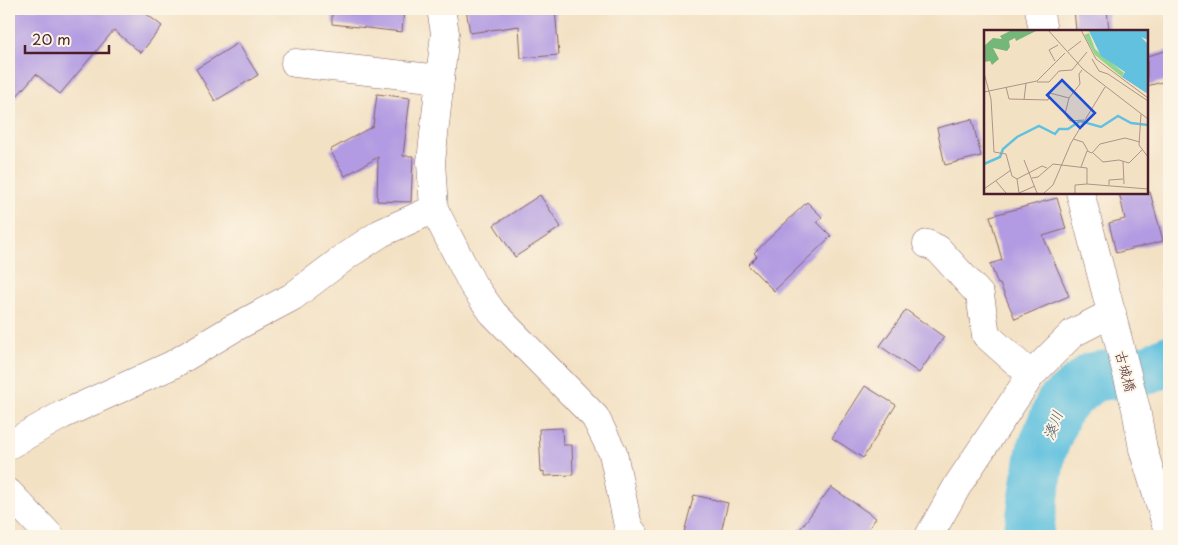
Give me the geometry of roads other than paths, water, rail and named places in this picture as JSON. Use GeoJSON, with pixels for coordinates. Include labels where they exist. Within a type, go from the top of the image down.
{"type":"FeatureCollection","features":[{"type":"Feature","properties":{"kind":"street"},"geometry":{"type":"LineString","coordinates":[[441,9],[445,32],[431,162],[434,209],[473,285],[493,313],[594,417],[613,453],[628,526],[635,536]]}},
{"type":"Feature","properties":{"kind":"street"},"geometry":{"type":"LineString","coordinates":[[1039,9],[1043,30]]}},
{"type":"Feature","properties":{"kind":"street"},"geometry":{"type":"LineString","coordinates":[[294,63],[440,80]]}},
{"type":"Feature","properties":{"kind":"street","name":"古城橋"},"geometry":{"type":"LineString","coordinates":[[1081,194],[1136,409],[1143,449],[1169,534]]}},
{"type":"Feature","properties":{"kind":"street"},"geometry":{"type":"LineString","coordinates":[[9,445],[62,414],[172,365],[232,329],[292,297],[349,254],[381,233],[434,209]]}},
{"type":"Feature","properties":{"kind":"street"},"geometry":{"type":"LineString","coordinates":[[927,244],[938,249],[980,295],[986,335],[1032,375]]}},
{"type":"Feature","properties":{"kind":"street"},"geometry":{"type":"LineString","coordinates":[[929,536],[959,483],[1032,375],[1073,333],[1114,323]]}},
{"type":"Feature","properties":{"kind":"street"},"geometry":{"type":"LineString","coordinates":[[9,493],[50,536]]}},
{"type":"Feature","properties":{"kind":"waterway","name":"湊川"},"geometry":{"type":"LineString","coordinates":[[1028,536],[1041,452],[1060,404],[1093,377],[1150,369],[1169,360]]}}]}
